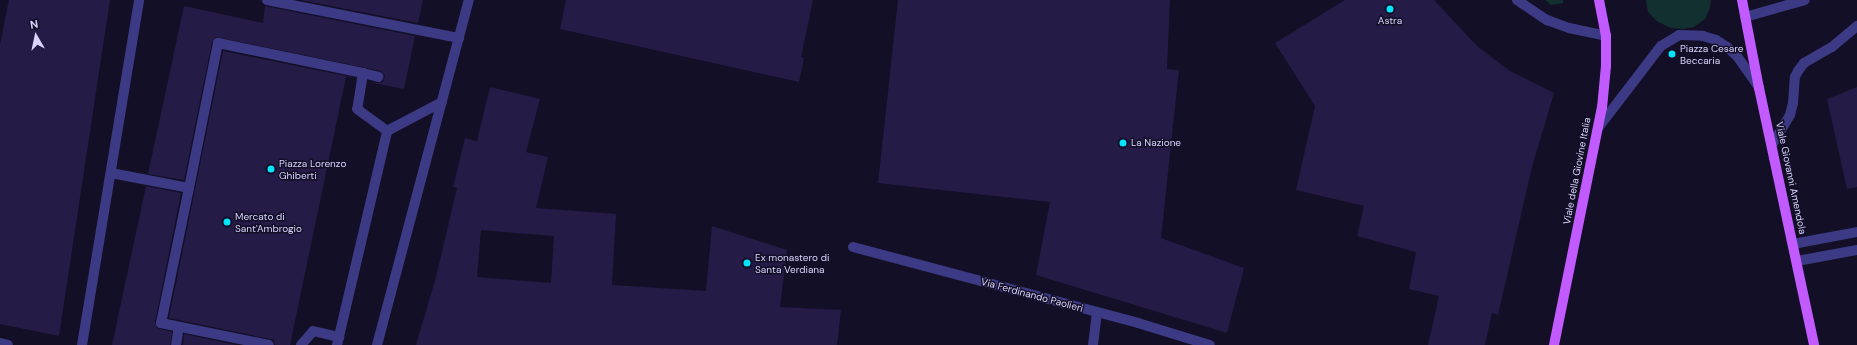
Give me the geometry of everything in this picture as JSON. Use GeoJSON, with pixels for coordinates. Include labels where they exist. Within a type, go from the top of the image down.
{"type":"FeatureCollection","features":[{"type":"Feature","properties":{"kind":"main road","name":"Viale della Giovine Italia"},"geometry":{"type":"LineString","coordinates":[[1554,345],[1598,128],[1606,66],[1606,36],[1600,0]]}},
{"type":"Feature","properties":{"kind":"main road"},"geometry":{"type":"LineString","coordinates":[[1742,0],[1745,17]]}},
{"type":"Feature","properties":{"kind":"main road","name":"Viale Giovanni Amendola"},"geometry":{"type":"LineString","coordinates":[[1745,17],[1814,345]]}},
{"type":"Feature","properties":{"kind":"street"},"geometry":{"type":"LineString","coordinates":[[82,345],[139,0]]}},
{"type":"Feature","properties":{"kind":"street"},"geometry":{"type":"LineString","coordinates":[[267,0],[459,38]]}},
{"type":"Feature","properties":{"kind":"street"},"geometry":{"type":"LineString","coordinates":[[377,345],[469,0]]}},
{"type":"Feature","properties":{"kind":"street"},"geometry":{"type":"LineString","coordinates":[[1517,0],[1547,20],[1569,28],[1606,36]]}},
{"type":"Feature","properties":{"kind":"street"},"geometry":{"type":"LineString","coordinates":[[1745,17],[1804,0]]}},
{"type":"Feature","properties":{"kind":"street"},"geometry":{"type":"LineString","coordinates":[[1772,145],[1790,116],[1794,103],[1795,77],[1798,71],[1804,63],[1832,46],[1857,26]]}},
{"type":"Feature","properties":{"kind":"street"},"geometry":{"type":"LineString","coordinates":[[1598,128],[1661,46],[1679,35],[1703,36],[1716,40],[1737,56],[1759,88]]}},
{"type":"Feature","properties":{"kind":"street"},"geometry":{"type":"LineString","coordinates":[[269,345],[161,323],[218,43],[379,77]]}},
{"type":"Feature","properties":{"kind":"street"},"geometry":{"type":"LineString","coordinates":[[363,73],[356,109],[387,131]]}},
{"type":"Feature","properties":{"kind":"street"},"geometry":{"type":"LineString","coordinates":[[301,345],[313,331],[338,341],[387,131],[442,102]]}},
{"type":"Feature","properties":{"kind":"street"},"geometry":{"type":"LineString","coordinates":[[111,173],[189,188]]}},
{"type":"Feature","properties":{"kind":"street"},"geometry":{"type":"LineString","coordinates":[[1793,244],[1857,232]]}},
{"type":"Feature","properties":{"kind":"street","name":"Via Ferdinando Paolieri"},"geometry":{"type":"LineString","coordinates":[[853,247],[1210,345]]}},
{"type":"Feature","properties":{"kind":"street"},"geometry":{"type":"LineString","coordinates":[[1797,261],[1857,250]]}},
{"type":"Feature","properties":{"kind":"street"},"geometry":{"type":"LineString","coordinates":[[1093,345],[1097,313]]}},
{"type":"Feature","properties":{"kind":"street"},"geometry":{"type":"LineString","coordinates":[[176,345],[179,327]]}},
{"type":"Feature","properties":{"kind":"street"},"geometry":{"type":"LineString","coordinates":[[0,343],[8,345]]}},
{"type":"Feature","properties":{"kind":"green space"},"geometry":{"type":"Polygon","coordinates":[[[1545,0],[1563,0],[1563,3],[1551,5],[1545,0]]]}},
{"type":"Feature","properties":{"kind":"green space"},"geometry":{"type":"Polygon","coordinates":[[[1646,0],[1711,0],[1710,8],[1705,19],[1694,27],[1683,29],[1671,28],[1658,22],[1648,12],[1646,0]]]}},
{"type":"Feature","properties":{"kind":"building"},"geometry":{"type":"Polygon","coordinates":[[[9,0],[110,0],[59,336],[0,324],[0,44],[9,0]]]}},
{"type":"Feature","properties":{"kind":"building"},"geometry":{"type":"Polygon","coordinates":[[[300,0],[423,0],[418,23],[300,0]]]}},
{"type":"Feature","properties":{"kind":"building"},"geometry":{"type":"Polygon","coordinates":[[[566,0],[813,0],[801,57],[804,58],[799,82],[560,29],[566,0]]]}},
{"type":"Feature","properties":{"kind":"building"},"geometry":{"type":"Polygon","coordinates":[[[898,0],[1170,0],[1167,69],[1179,70],[1161,238],[1244,268],[1227,333],[1036,275],[1050,202],[878,183],[898,0]]]}},
{"type":"Feature","properties":{"kind":"building"},"geometry":{"type":"Polygon","coordinates":[[[1345,0],[1434,0],[1478,47],[1510,71],[1554,93],[1532,167],[1498,315],[1492,313],[1485,345],[1428,345],[1439,296],[1409,289],[1416,252],[1357,236],[1364,206],[1296,190],[1315,106],[1275,43],[1345,0]]]}},
{"type":"Feature","properties":{"kind":"building"},"geometry":{"type":"Polygon","coordinates":[[[184,6],[263,23],[265,6],[415,36],[404,89],[368,82],[383,82],[385,76],[381,71],[216,37],[212,42],[184,180],[148,174],[184,6]]]}},
{"type":"Feature","properties":{"kind":"building"},"geometry":{"type":"Polygon","coordinates":[[[223,51],[356,78],[346,77],[290,345],[275,345],[274,340],[169,318],[223,51]]]}},
{"type":"Feature","properties":{"kind":"building","name":"Ex monastero di Santa Verdiana"},"geometry":{"type":"Polygon","coordinates":[[[490,87],[540,99],[526,152],[548,157],[536,208],[616,214],[612,285],[706,291],[712,226],[787,250],[780,307],[841,310],[837,345],[416,345],[436,277],[457,188],[453,187],[465,138],[477,141],[490,87]],[[481,230],[477,277],[551,283],[554,236],[481,230]]]}},
{"type":"Feature","properties":{"kind":"building"},"geometry":{"type":"Polygon","coordinates":[[[1857,87],[1857,187],[1847,189],[1827,99],[1857,87]]]}},
{"type":"Feature","properties":{"kind":"building"},"geometry":{"type":"Polygon","coordinates":[[[146,186],[181,193],[155,322],[157,328],[172,332],[170,345],[112,345],[146,186]]]}},
{"type":"Feature","properties":{"kind":"building"},"geometry":{"type":"Polygon","coordinates":[[[184,334],[236,345],[183,345],[184,334]]]}},
{"type":"Feature","properties":{"kind":"place","name":"Astra"},"geometry":{"type":"Point","coordinates":[1390,9]}},
{"type":"Feature","properties":{"kind":"place","name":"Piazza Cesare Beccaria"},"geometry":{"type":"Point","coordinates":[1672,54]}},
{"type":"Feature","properties":{"kind":"place","name":"La Nazione"},"geometry":{"type":"Point","coordinates":[1123,143]}},
{"type":"Feature","properties":{"kind":"place","name":"Piazza Lorenzo Ghiberti"},"geometry":{"type":"Point","coordinates":[271,169]}},
{"type":"Feature","properties":{"kind":"place","name":"Mercato di Sant'Ambrogio"},"geometry":{"type":"Point","coordinates":[227,222]}},
{"type":"Feature","properties":{"kind":"place","name":"Ex monastero di Santa Verdiana"},"geometry":{"type":"Point","coordinates":[747,263]}}]}
